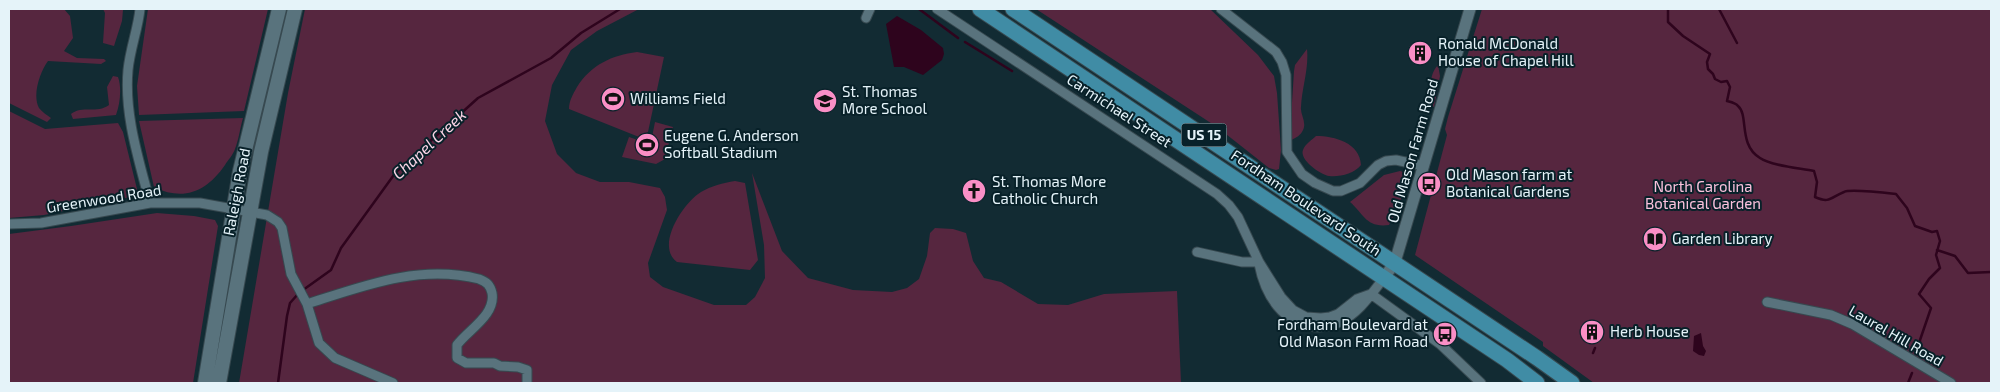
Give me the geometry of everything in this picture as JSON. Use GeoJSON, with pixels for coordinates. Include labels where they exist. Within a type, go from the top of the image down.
{"type":"FeatureCollection","features":[{"type":"Feature","properties":{"kind":"highway","name":"Fordham Boulevard South"},"geometry":{"type":"LineString","coordinates":[[980,9],[1508,360],[1537,383]]}},
{"type":"Feature","properties":{"kind":"highway","name":"Fordham Boulevard South"},"geometry":{"type":"LineString","coordinates":[[1013,9],[1395,262],[1572,383]]}},
{"type":"Feature","properties":{"kind":"main road","name":"Raleigh Road"},"geometry":{"type":"LineString","coordinates":[[205,383],[240,171],[279,9]]}},
{"type":"Feature","properties":{"kind":"main road","name":"Raleigh Road"},"geometry":{"type":"LineString","coordinates":[[219,383],[263,143],[295,9]]}},
{"type":"Feature","properties":{"kind":"street"},"geometry":{"type":"LineString","coordinates":[[140,9],[130,54],[128,88],[132,129],[150,203]]}},
{"type":"Feature","properties":{"kind":"street","name":"Carmichael Street"},"geometry":{"type":"LineString","coordinates":[[937,9],[1217,194],[1238,217],[1259,262],[1286,304],[1293,310],[1306,317],[1330,317],[1338,314],[1357,299],[1370,294]]}},
{"type":"Feature","properties":{"kind":"street"},"geometry":{"type":"LineString","coordinates":[[1221,9],[1276,52],[1282,62],[1286,75],[1287,152],[1302,174],[1315,183],[1333,191],[1341,191],[1360,183],[1378,165],[1386,161],[1396,160],[1424,166]]}},
{"type":"Feature","properties":{"kind":"street","name":"Old Mason Farm Road"},"geometry":{"type":"LineString","coordinates":[[1370,294],[1395,262],[1470,9]]}},
{"type":"Feature","properties":{"kind":"street","name":"Greenwood Road"},"geometry":{"type":"LineString","coordinates":[[9,224],[40,223],[69,219],[150,203],[200,203],[267,216],[274,219],[280,225],[291,274],[306,304]]}},
{"type":"Feature","properties":{"kind":"street"},"geometry":{"type":"LineString","coordinates":[[1197,252],[1242,262],[1259,262]]}},
{"type":"Feature","properties":{"kind":"street"},"geometry":{"type":"LineString","coordinates":[[393,383],[335,358],[319,343],[306,304],[366,284],[409,275],[435,274],[479,279],[487,282],[490,288],[492,296],[491,305],[481,320],[457,345],[457,358],[466,363],[494,363],[500,366],[518,367],[527,370],[527,383]]}},
{"type":"Feature","properties":{"kind":"street"},"geometry":{"type":"LineString","coordinates":[[1370,294],[1440,344],[1481,383]]}},
{"type":"Feature","properties":{"kind":"street","name":"Laurel Hill Road"},"geometry":{"type":"LineString","coordinates":[[1767,302],[1831,315],[1852,324],[1951,383]]}},
{"type":"Feature","properties":{"kind":"green space"},"geometry":{"type":"Polygon","coordinates":[[[9,9],[64,9],[70,16],[73,38],[64,51],[77,58],[104,59],[106,61],[101,64],[48,61],[40,77],[36,97],[39,108],[51,118],[47,122],[9,103],[9,9]]]}},
{"type":"Feature","properties":{"kind":"green space"},"geometry":{"type":"Polygon","coordinates":[[[103,9],[123,10],[122,21],[114,46],[103,43],[105,13],[103,9]]]}},
{"type":"Feature","properties":{"kind":"green space"},"geometry":{"type":"Polygon","coordinates":[[[148,9],[268,9],[244,111],[139,115],[137,86],[148,9]]]}},
{"type":"Feature","properties":{"kind":"green space"},"geometry":{"type":"Polygon","coordinates":[[[305,9],[639,9],[597,31],[571,50],[552,85],[545,121],[557,154],[576,173],[600,182],[629,182],[660,188],[665,197],[667,210],[648,263],[650,277],[663,287],[714,305],[746,305],[755,297],[765,278],[764,245],[752,173],[782,251],[808,278],[853,290],[892,292],[907,288],[919,279],[927,256],[930,233],[935,228],[953,229],[966,233],[973,261],[984,278],[1001,282],[1038,304],[1068,305],[1104,294],[1177,291],[1181,383],[239,383],[288,93],[305,9]]]}},
{"type":"Feature","properties":{"kind":"green space"},"geometry":{"type":"Polygon","coordinates":[[[1036,9],[1210,9],[1258,55],[1274,76],[1281,150],[1279,169],[1269,168],[1217,127],[1036,9]]]}},
{"type":"Feature","properties":{"kind":"green space","name":"North Carolina Botanical Garden"},"geometry":{"type":"Polygon","coordinates":[[[1482,9],[1991,9],[1991,383],[1594,383],[1543,346],[1543,342],[1415,255],[1447,135],[1445,129],[1448,117],[1482,9]]]}},
{"type":"Feature","properties":{"kind":"green space"},"geometry":{"type":"Polygon","coordinates":[[[1307,49],[1307,64],[1301,107],[1304,127],[1300,135],[1291,140],[1295,65],[1307,49]]]}},
{"type":"Feature","properties":{"kind":"green space","name":"Williams Field"},"geometry":{"type":"Polygon","coordinates":[[[637,52],[664,57],[648,132],[639,137],[569,109],[570,100],[577,87],[596,67],[619,56],[637,52]]]}},
{"type":"Feature","properties":{"kind":"green space"},"geometry":{"type":"Polygon","coordinates":[[[1438,65],[1440,76],[1434,107],[1431,105],[1431,84],[1433,74],[1438,65]]]}},
{"type":"Feature","properties":{"kind":"green space"},"geometry":{"type":"Polygon","coordinates":[[[113,76],[118,77],[120,86],[116,115],[73,119],[71,114],[75,111],[100,109],[109,105],[107,87],[113,76]]]}},
{"type":"Feature","properties":{"kind":"green space"},"geometry":{"type":"Polygon","coordinates":[[[9,111],[45,129],[118,123],[123,132],[137,189],[135,196],[44,215],[9,218],[9,111]]]}},
{"type":"Feature","properties":{"kind":"green space"},"geometry":{"type":"Polygon","coordinates":[[[243,118],[234,151],[211,182],[194,191],[175,194],[154,187],[139,121],[243,118]]]}},
{"type":"Feature","properties":{"kind":"green space","name":"Eugene G. Anderson Softball Stadium"},"geometry":{"type":"Polygon","coordinates":[[[655,122],[673,127],[667,150],[676,153],[656,164],[622,157],[629,137],[641,141],[652,137],[655,122]]]}},
{"type":"Feature","properties":{"kind":"green space"},"geometry":{"type":"Polygon","coordinates":[[[1316,136],[1331,137],[1345,142],[1356,151],[1360,157],[1361,165],[1351,173],[1338,176],[1325,175],[1316,170],[1304,158],[1303,150],[1316,136]]]}},
{"type":"Feature","properties":{"kind":"green space"},"geometry":{"type":"Polygon","coordinates":[[[1403,172],[1405,184],[1389,225],[1370,222],[1350,202],[1384,175],[1403,172]]]}},
{"type":"Feature","properties":{"kind":"green space"},"geometry":{"type":"Polygon","coordinates":[[[735,181],[745,183],[758,260],[750,270],[677,262],[671,255],[669,246],[670,236],[674,225],[687,205],[701,192],[709,188],[735,181]]]}},
{"type":"Feature","properties":{"kind":"green space"},"geometry":{"type":"Polygon","coordinates":[[[157,213],[215,220],[218,226],[193,383],[9,383],[9,234],[157,213]]]}},
{"type":"Feature","properties":{"kind":"shaded area"},"geometry":{"type":"Polygon","coordinates":[[[897,16],[921,30],[943,48],[942,60],[923,75],[904,67],[894,67],[886,24],[897,16]]]}},
{"type":"Feature","properties":{"kind":"shaded area"},"geometry":{"type":"Polygon","coordinates":[[[1701,333],[1703,346],[1706,351],[1704,356],[1693,351],[1694,336],[1701,333]]]}},
{"type":"Feature","properties":{"kind":"waterway","name":"Chapel Creek"},"geometry":{"type":"LineString","coordinates":[[303,290],[331,270],[341,248],[396,172],[478,98],[551,58],[581,33],[620,9]]}},
{"type":"Feature","properties":{"kind":"waterway"},"geometry":{"type":"LineString","coordinates":[[919,9],[958,38]]}},
{"type":"Feature","properties":{"kind":"waterway"},"geometry":{"type":"LineString","coordinates":[[1668,9],[1668,22],[1683,36],[1710,54],[1707,62],[1708,69],[1715,79],[1721,82],[1727,81],[1730,87],[1727,101],[1736,104],[1741,110],[1749,146],[1760,158],[1771,163],[1814,171],[1817,182],[1815,197],[1820,199],[1827,200],[1847,191],[1896,194],[1907,208],[1915,226],[1932,232],[1937,231],[1940,241],[1936,255],[1940,268],[1929,279],[1919,294],[1931,308],[1920,340],[1920,351]]}},
{"type":"Feature","properties":{"kind":"waterway"},"geometry":{"type":"LineString","coordinates":[[1719,9],[1737,43]]}},
{"type":"Feature","properties":{"kind":"waterway"},"geometry":{"type":"LineString","coordinates":[[965,42],[1012,71]]}},
{"type":"Feature","properties":{"kind":"waterway"},"geometry":{"type":"LineString","coordinates":[[1937,250],[1955,256],[1968,273],[1991,272]]}},
{"type":"Feature","properties":{"kind":"waterway","name":"Chapel Creek"},"geometry":{"type":"LineString","coordinates":[[278,383],[287,316],[290,303],[298,294]]}},
{"type":"Feature","properties":{"kind":"waterway"},"geometry":{"type":"LineString","coordinates":[[1585,341],[1592,342]]}},
{"type":"Feature","properties":{"kind":"waterway"},"geometry":{"type":"LineString","coordinates":[[1593,353],[1595,348]]}},
{"type":"Feature","properties":{"kind":"waterway"},"geometry":{"type":"LineString","coordinates":[[1908,383],[1912,373]]}},
{"type":"Feature","properties":{"kind":"place","name":"Ronald McDonald House of Chapel Hill"},"geometry":{"type":"Point","coordinates":[1420,53]}},
{"type":"Feature","properties":{"kind":"place","name":"Williams Field"},"geometry":{"type":"Point","coordinates":[613,99]}},
{"type":"Feature","properties":{"kind":"place","name":"St. Thomas More School"},"geometry":{"type":"Point","coordinates":[825,101]}},
{"type":"Feature","properties":{"kind":"place","name":"Eugene G. Anderson Softball Stadium"},"geometry":{"type":"Point","coordinates":[647,145]}},
{"type":"Feature","properties":{"kind":"place","name":"Old Mason farm at Botanical Gardens"},"geometry":{"type":"Point","coordinates":[1429,184]}},
{"type":"Feature","properties":{"kind":"place","name":"St. Thomas More Catholic Church"},"geometry":{"type":"Point","coordinates":[974,191]}},
{"type":"Feature","properties":{"kind":"place","name":"Garden Library"},"geometry":{"type":"Point","coordinates":[1655,239]}},
{"type":"Feature","properties":{"kind":"place","name":"Herb House"},"geometry":{"type":"Point","coordinates":[1592,332]}},
{"type":"Feature","properties":{"kind":"place","name":"Fordham Boulevard at Old Mason Farm Road"},"geometry":{"type":"Point","coordinates":[1445,334]}}]}
